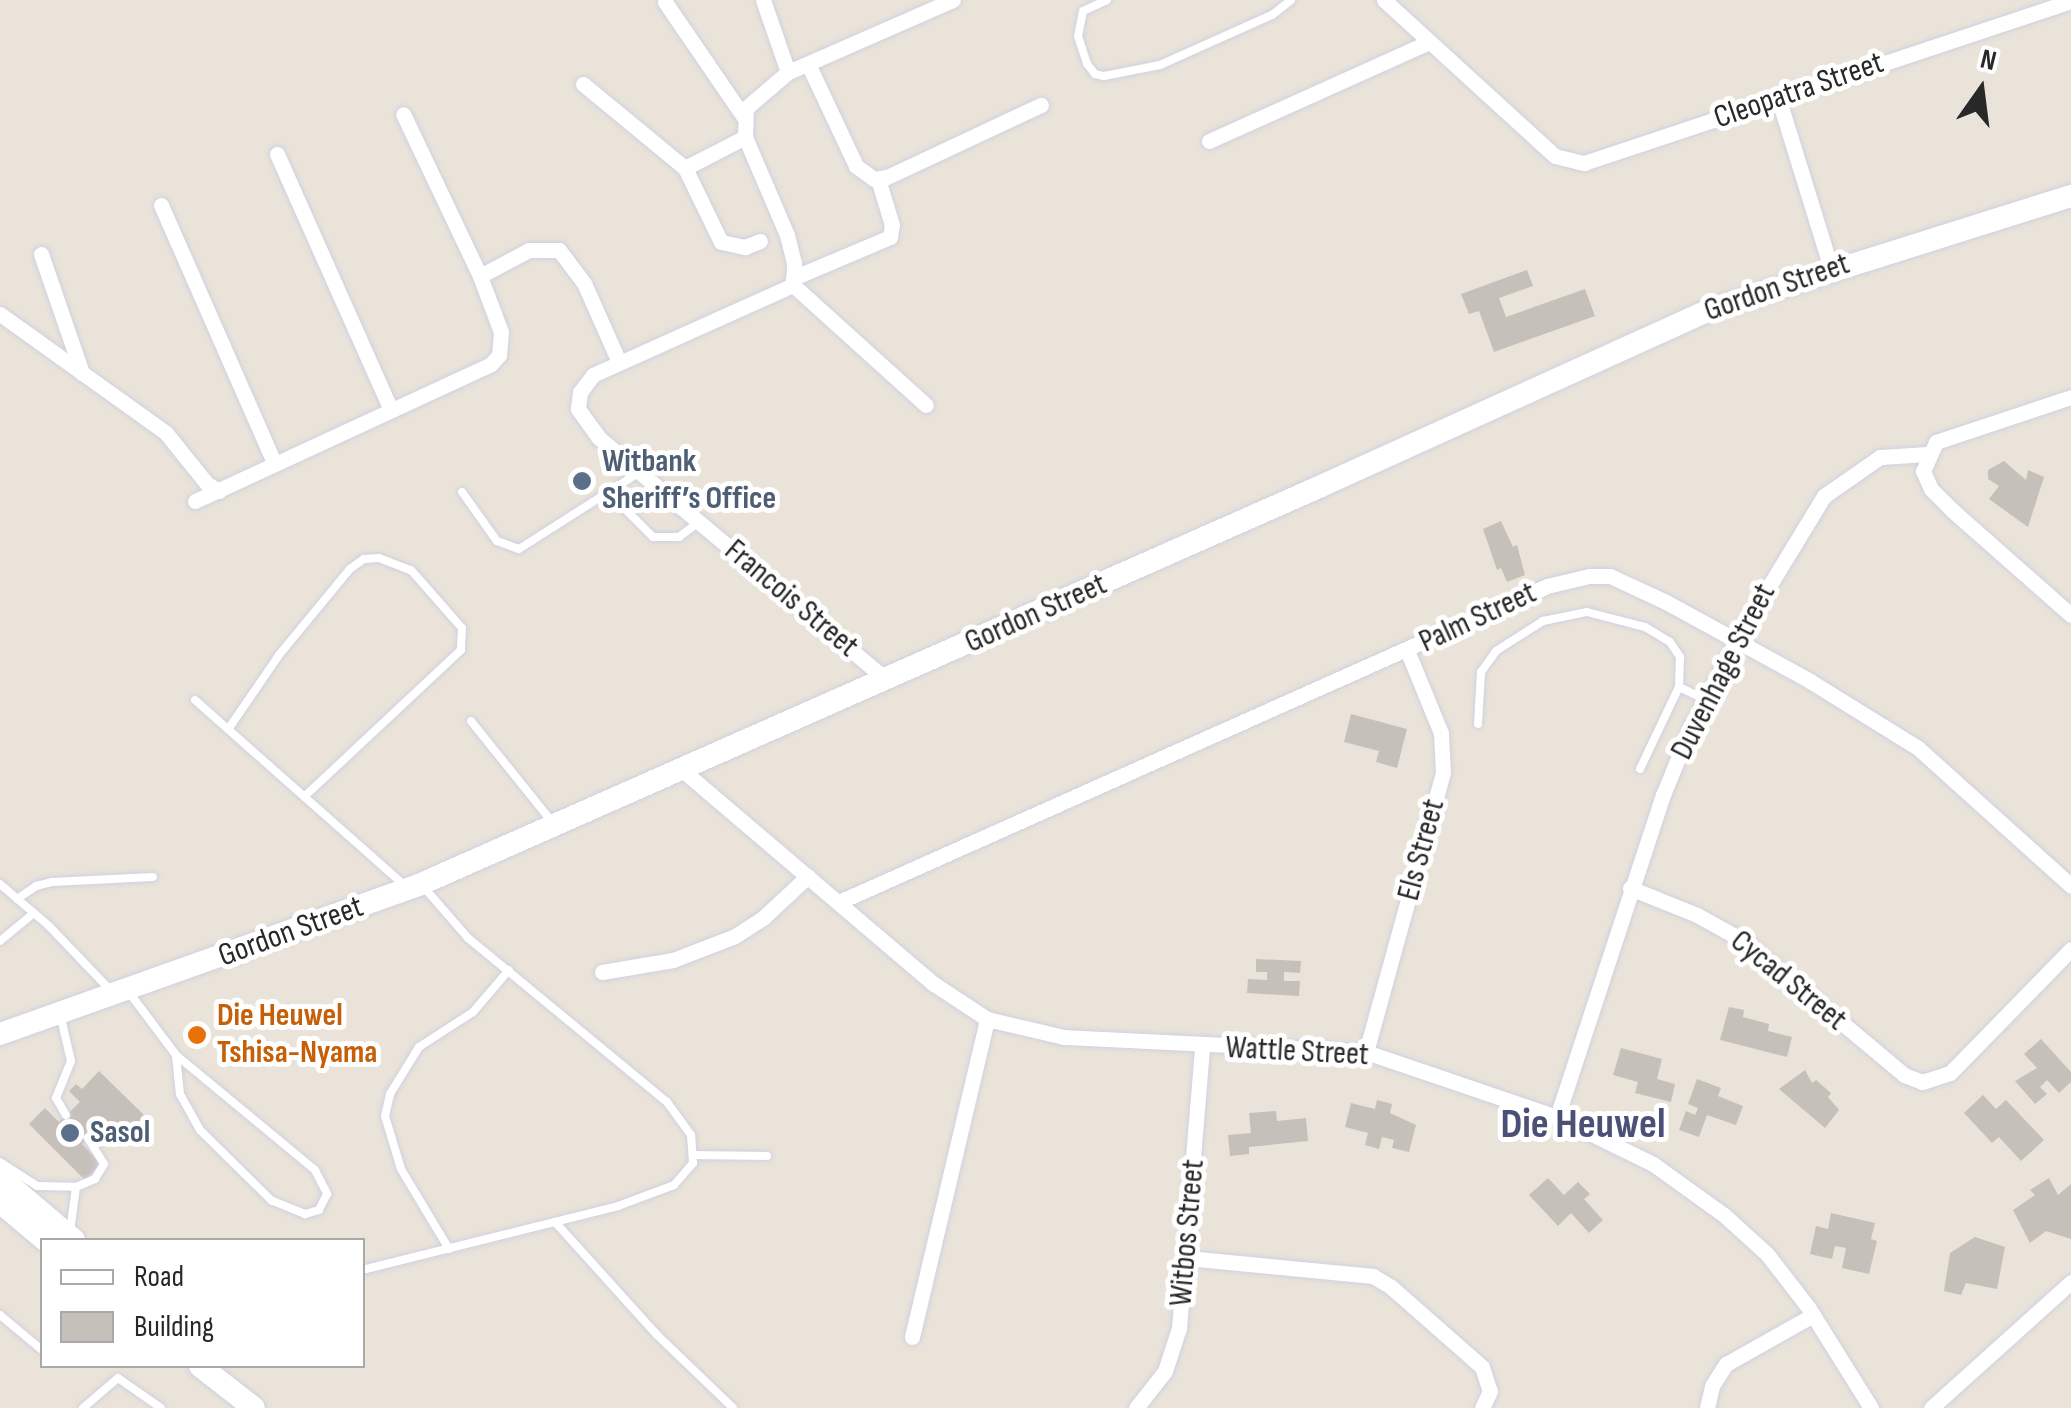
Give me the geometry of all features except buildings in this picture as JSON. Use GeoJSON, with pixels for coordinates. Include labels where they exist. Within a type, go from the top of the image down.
{"type":"FeatureCollection","features":[{"type":"Feature","properties":{"kind":"street"},"geometry":{"type":"LineString","coordinates":[[762,0],[788,72]]}},
{"type":"Feature","properties":{"kind":"street"},"geometry":{"type":"LineString","coordinates":[[743,116],[759,94],[788,72],[953,0]]}},
{"type":"Feature","properties":{"kind":"street"},"geometry":{"type":"LineString","coordinates":[[1210,141],[1430,42],[1384,0]]}},
{"type":"Feature","properties":{"kind":"street","name":"Cleopatra Street"},"geometry":{"type":"LineString","coordinates":[[1430,42],[1555,156],[1584,163],[2071,1]]}},
{"type":"Feature","properties":{"kind":"street"},"geometry":{"type":"LineString","coordinates":[[665,2],[743,116],[745,138],[788,235],[793,282],[926,405]]}},
{"type":"Feature","properties":{"kind":"street"},"geometry":{"type":"LineString","coordinates":[[809,66],[856,166],[878,179],[1041,105]]}},
{"type":"Feature","properties":{"kind":"street"},"geometry":{"type":"LineString","coordinates":[[583,84],[685,168],[721,242],[745,247],[760,241]]}},
{"type":"Feature","properties":{"kind":"street"},"geometry":{"type":"LineString","coordinates":[[1778,97],[1831,268]]}},
{"type":"Feature","properties":{"kind":"street"},"geometry":{"type":"LineString","coordinates":[[195,501],[490,364],[500,355],[501,332],[480,276],[403,114]]}},
{"type":"Feature","properties":{"kind":"street"},"geometry":{"type":"LineString","coordinates":[[685,168],[745,138]]}},
{"type":"Feature","properties":{"kind":"street"},"geometry":{"type":"LineString","coordinates":[[278,154],[392,410]]}},
{"type":"Feature","properties":{"kind":"street","name":"Francois Street"},"geometry":{"type":"LineString","coordinates":[[878,179],[892,225],[890,238],[619,362],[584,385],[578,410],[598,436],[887,680]]}},
{"type":"Feature","properties":{"kind":"street","name":"Gordon Street"},"geometry":{"type":"LineString","coordinates":[[1,1034],[414,886],[887,680],[1708,310],[1831,268],[2071,196]]}},
{"type":"Feature","properties":{"kind":"street"},"geometry":{"type":"LineString","coordinates":[[161,204],[274,463]]}},
{"type":"Feature","properties":{"kind":"street"},"geometry":{"type":"LineString","coordinates":[[480,276],[529,250],[560,250],[584,283],[619,362]]}},
{"type":"Feature","properties":{"kind":"street"},"geometry":{"type":"LineString","coordinates":[[41,254],[82,372]]}},
{"type":"Feature","properties":{"kind":"street"},"geometry":{"type":"LineString","coordinates":[[0,314],[166,432],[207,484],[219,491]]}},
{"type":"Feature","properties":{"kind":"street","name":"Duvenhage Street"},"geometry":{"type":"LineString","coordinates":[[1557,1116],[1663,796],[1737,639],[1824,496],[1880,457],[1928,454],[1936,442],[1955,434],[2071,397]]}},
{"type":"Feature","properties":{"kind":"street"},"geometry":{"type":"LineString","coordinates":[[1928,454],[1923,471],[1931,489],[2071,615]]}},
{"type":"Feature","properties":{"kind":"street","name":"Palm Street"},"geometry":{"type":"LineString","coordinates":[[839,902],[1547,586],[1588,576],[1610,576],[1737,639],[1918,748],[2071,886]]}},
{"type":"Feature","properties":{"kind":"street","name":"Els Street"},"geometry":{"type":"LineString","coordinates":[[1366,1052],[1443,772],[1442,732],[1407,650]]}},
{"type":"Feature","properties":{"kind":"street","name":"Wattle Street"},"geometry":{"type":"LineString","coordinates":[[680,769],[934,984],[987,1019],[1064,1037],[1366,1052],[1557,1116],[1653,1164],[1724,1215],[1767,1254],[1814,1315],[1871,1408]]}},
{"type":"Feature","properties":{"kind":"street"},"geometry":{"type":"LineString","coordinates":[[602,972],[673,960],[718,944],[764,916],[808,876]]}},
{"type":"Feature","properties":{"kind":"street","name":"Cycad Street"},"geometry":{"type":"LineString","coordinates":[[1630,888],[1697,915],[1744,941],[1917,1082],[1937,1080],[1950,1073],[2071,949]]}},
{"type":"Feature","properties":{"kind":"street"},"geometry":{"type":"LineString","coordinates":[[912,1337],[987,1019]]}},
{"type":"Feature","properties":{"kind":"street","name":"Witbos Street"},"geometry":{"type":"LineString","coordinates":[[1136,1408],[1171,1358],[1179,1328],[1202,1046]]}},
{"type":"Feature","properties":{"kind":"street"},"geometry":{"type":"LineString","coordinates":[[0,1177],[71,1238]]}},
{"type":"Feature","properties":{"kind":"street"},"geometry":{"type":"LineString","coordinates":[[0,1202],[42,1238]]}},
{"type":"Feature","properties":{"kind":"street"},"geometry":{"type":"LineString","coordinates":[[1187,1258],[1373,1276],[1391,1287],[1488,1376],[1490,1391],[1482,1408]]}},
{"type":"Feature","properties":{"kind":"street"},"geometry":{"type":"LineString","coordinates":[[1931,1408],[2070,1287]]}},
{"type":"Feature","properties":{"kind":"street"},"geometry":{"type":"LineString","coordinates":[[1707,1408],[1712,1386],[1726,1364],[1814,1315]]}},
{"type":"Feature","properties":{"kind":"street"},"geometry":{"type":"LineString","coordinates":[[207,1370],[254,1408]]}},
{"type":"Feature","properties":{"kind":"lane"},"geometry":{"type":"LineString","coordinates":[[1108,0],[1083,11],[1078,36],[1087,64],[1095,74],[1104,76],[1160,65],[1272,15],[1291,0]]}},
{"type":"Feature","properties":{"kind":"lane"},"geometry":{"type":"LineString","coordinates":[[462,492],[497,542],[512,549],[528,548],[640,472]]}},
{"type":"Feature","properties":{"kind":"lane"},"geometry":{"type":"LineString","coordinates":[[609,493],[653,538],[679,536],[700,522]]}},
{"type":"Feature","properties":{"kind":"lane"},"geometry":{"type":"LineString","coordinates":[[229,728],[279,655],[350,569],[364,560],[379,558],[411,570],[462,628],[464,643],[442,672],[306,795]]}},
{"type":"Feature","properties":{"kind":"lane"},"geometry":{"type":"LineString","coordinates":[[1478,724],[1481,672],[1488,658],[1519,634],[1567,614],[1608,615],[1646,627],[1670,642],[1680,657],[1680,687],[1640,769]]}},
{"type":"Feature","properties":{"kind":"lane"},"geometry":{"type":"LineString","coordinates":[[1680,687],[1706,699]]}},
{"type":"Feature","properties":{"kind":"lane"},"geometry":{"type":"LineString","coordinates":[[195,700],[685,1121],[694,1155],[687,1172],[674,1185],[618,1206],[365,1269]]}},
{"type":"Feature","properties":{"kind":"lane"},"geometry":{"type":"LineString","coordinates":[[471,722],[555,824]]}},
{"type":"Feature","properties":{"kind":"lane"},"geometry":{"type":"LineString","coordinates":[[17,899],[36,886],[52,882],[154,877]]}},
{"type":"Feature","properties":{"kind":"lane"},"geometry":{"type":"LineString","coordinates":[[0,884],[121,993],[176,1054],[316,1170],[327,1194],[318,1210],[305,1214],[272,1201],[200,1130],[180,1094],[176,1054]]}},
{"type":"Feature","properties":{"kind":"lane"},"geometry":{"type":"LineString","coordinates":[[0,941],[34,913]]}},
{"type":"Feature","properties":{"kind":"lane"},"geometry":{"type":"LineString","coordinates":[[448,1249],[401,1169],[385,1116],[390,1094],[419,1046],[473,1012],[509,970]]}},
{"type":"Feature","properties":{"kind":"lane"},"geometry":{"type":"LineString","coordinates":[[60,1014],[71,1061],[56,1098],[66,1115]]}},
{"type":"Feature","properties":{"kind":"lane"},"geometry":{"type":"LineString","coordinates":[[0,1162],[38,1186],[76,1187],[95,1179],[104,1164],[88,1138]]}},
{"type":"Feature","properties":{"kind":"lane"},"geometry":{"type":"LineString","coordinates":[[694,1155],[767,1156]]}},
{"type":"Feature","properties":{"kind":"lane"},"geometry":{"type":"LineString","coordinates":[[72,1238],[76,1187]]}},
{"type":"Feature","properties":{"kind":"lane"},"geometry":{"type":"LineString","coordinates":[[555,1222],[658,1336],[733,1408]]}},
{"type":"Feature","properties":{"kind":"lane"},"geometry":{"type":"LineString","coordinates":[[0,1315],[40,1348]]}},
{"type":"Feature","properties":{"kind":"lane"},"geometry":{"type":"LineString","coordinates":[[83,1408],[118,1378],[161,1408]]}},
{"type":"Feature","properties":{"kind":"place","name":"Witbank Sheriff’s Office"},"geometry":{"type":"Point","coordinates":[582,481]}},
{"type":"Feature","properties":{"kind":"place","name":"Die Heuwel Tshisa-Nyama"},"geometry":{"type":"Point","coordinates":[197,1035]}},
{"type":"Feature","properties":{"kind":"place","name":"Sasol"},"geometry":{"type":"Point","coordinates":[70,1133]}},
{"type":"Feature","properties":{"kind":"district","name":"Die Heuwel"},"geometry":{"type":"Point","coordinates":[1583,1125]}}]}
